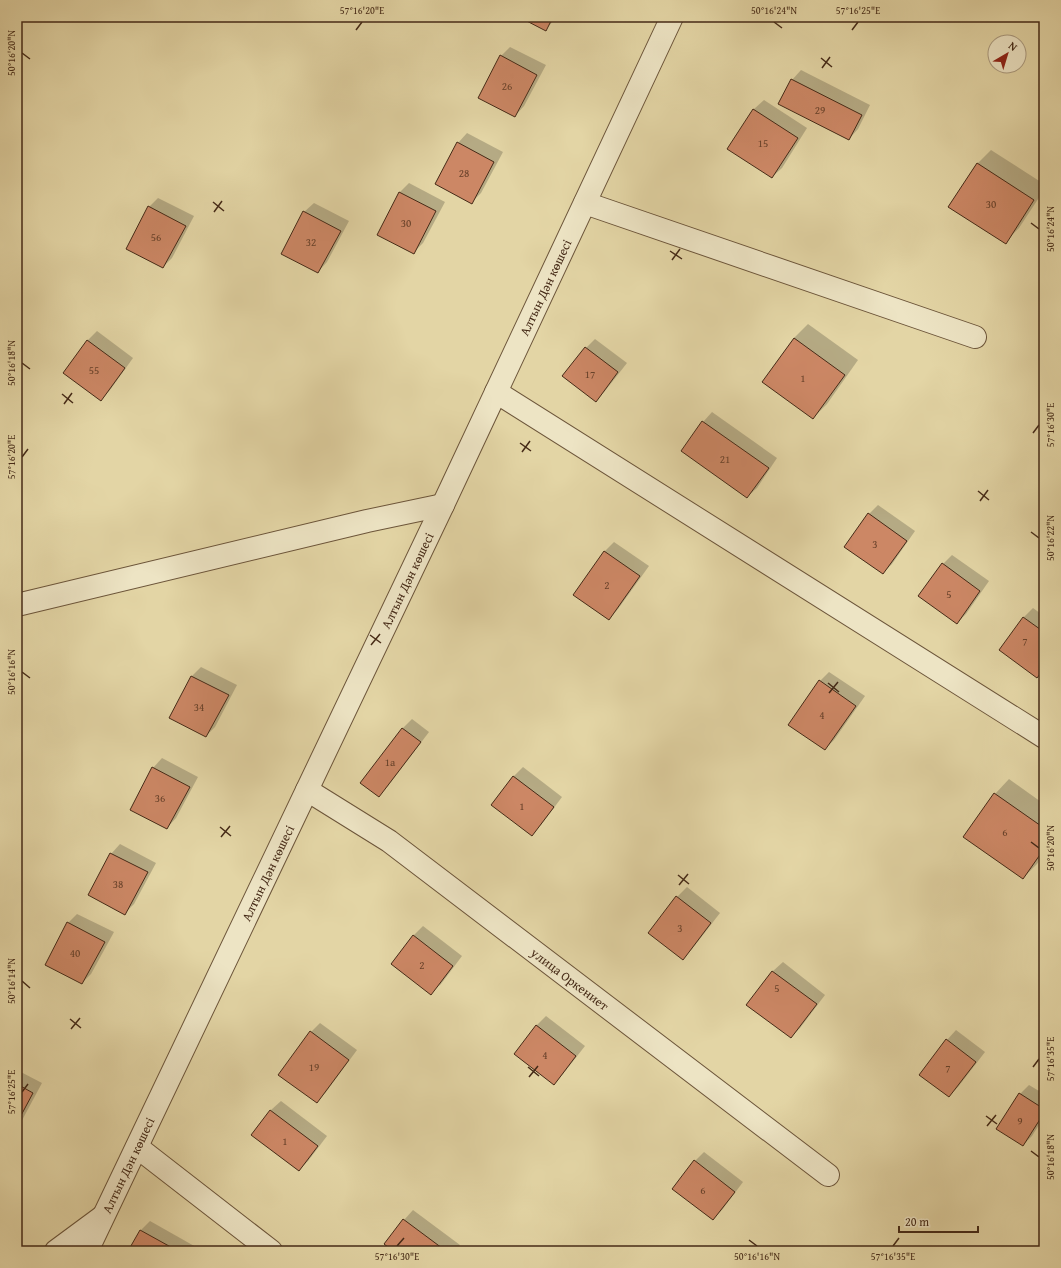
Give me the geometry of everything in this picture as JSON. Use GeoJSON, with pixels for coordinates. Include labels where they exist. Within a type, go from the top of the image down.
{"type":"FeatureCollection","features":[{"type":"Feature","properties":{"kind":"street","name":"Алтын Дән көшесі"},"geometry":{"type":"LineString","coordinates":[[87,1251],[308,790],[672,17]]}},
{"type":"Feature","properties":{"kind":"street"},"geometry":{"type":"LineString","coordinates":[[584,203],[975,337]]}},
{"type":"Feature","properties":{"kind":"street"},"geometry":{"type":"LineString","coordinates":[[496,392],[1044,737]]}},
{"type":"Feature","properties":{"kind":"street"},"geometry":{"type":"LineString","coordinates":[[17,605],[359,523],[443,505]]}},
{"type":"Feature","properties":{"kind":"street","name":"улица Оркениет"},"geometry":{"type":"LineString","coordinates":[[308,790],[389,841],[828,1175]]}},
{"type":"Feature","properties":{"kind":"street"},"geometry":{"type":"LineString","coordinates":[[137,1147],[270,1251]]}},
{"type":"Feature","properties":{"kind":"street"},"geometry":{"type":"LineString","coordinates":[[56,1251],[105,1215]]}},
{"type":"Feature","properties":{"kind":"building"},"geometry":{"type":"Polygon","coordinates":[[[519,17],[553,17],[546,31],[519,17]]]}},
{"type":"Feature","properties":{"kind":"building"},"geometry":{"type":"Polygon","coordinates":[[[500,55],[537,75],[515,117],[478,98],[500,55]]]}},
{"type":"Feature","properties":{"kind":"building"},"geometry":{"type":"Polygon","coordinates":[[[791,79],[862,115],[849,140],[778,104],[791,79]]]}},
{"type":"Feature","properties":{"kind":"building"},"geometry":{"type":"Polygon","coordinates":[[[753,109],[798,138],[772,178],[727,149],[753,109]]]}},
{"type":"Feature","properties":{"kind":"building"},"geometry":{"type":"Polygon","coordinates":[[[457,142],[494,162],[472,204],[435,184],[457,142]]]}},
{"type":"Feature","properties":{"kind":"building"},"geometry":{"type":"Polygon","coordinates":[[[977,163],[1034,200],[1006,244],[948,207],[977,163]]]}},
{"type":"Feature","properties":{"kind":"building"},"geometry":{"type":"Polygon","coordinates":[[[399,192],[436,211],[414,254],[377,235],[399,192]]]}},
{"type":"Feature","properties":{"kind":"building"},"geometry":{"type":"Polygon","coordinates":[[[148,206],[186,226],[163,268],[126,249],[148,206]]]}},
{"type":"Feature","properties":{"kind":"building"},"geometry":{"type":"Polygon","coordinates":[[[303,211],[341,231],[318,273],[281,254],[303,211]]]}},
{"type":"Feature","properties":{"kind":"building"},"geometry":{"type":"Polygon","coordinates":[[[794,338],[845,375],[813,419],[762,382],[794,338]]]}},
{"type":"Feature","properties":{"kind":"building"},"geometry":{"type":"Polygon","coordinates":[[[87,340],[125,368],[101,401],[63,373],[87,340]]]}},
{"type":"Feature","properties":{"kind":"building"},"geometry":{"type":"Polygon","coordinates":[[[585,347],[618,372],[596,402],[562,376],[585,347]]]}},
{"type":"Feature","properties":{"kind":"building"},"geometry":{"type":"Polygon","coordinates":[[[702,421],[769,468],[747,498],[681,451],[702,421]]]}},
{"type":"Feature","properties":{"kind":"building"},"geometry":{"type":"Polygon","coordinates":[[[868,513],[907,541],[883,574],[844,547],[868,513]]]}},
{"type":"Feature","properties":{"kind":"building"},"geometry":{"type":"Polygon","coordinates":[[[604,551],[640,576],[609,620],[573,595],[604,551]]]}},
{"type":"Feature","properties":{"kind":"building"},"geometry":{"type":"Polygon","coordinates":[[[942,563],[980,591],[957,624],[918,596],[942,563]]]}},
{"type":"Feature","properties":{"kind":"building"},"geometry":{"type":"Polygon","coordinates":[[[1023,617],[1044,632],[1044,669],[1037,678],[999,650],[1023,617]]]}},
{"type":"Feature","properties":{"kind":"building"},"geometry":{"type":"Polygon","coordinates":[[[191,676],[229,695],[206,737],[169,718],[191,676]]]}},
{"type":"Feature","properties":{"kind":"building"},"geometry":{"type":"Polygon","coordinates":[[[819,680],[856,706],[825,750],[788,725],[819,680]]]}},
{"type":"Feature","properties":{"kind":"building"},"geometry":{"type":"Polygon","coordinates":[[[402,728],[421,742],[379,797],[360,783],[402,728]]]}},
{"type":"Feature","properties":{"kind":"building"},"geometry":{"type":"Polygon","coordinates":[[[152,767],[190,787],[167,829],[130,810],[152,767]]]}},
{"type":"Feature","properties":{"kind":"building"},"geometry":{"type":"Polygon","coordinates":[[[513,776],[554,807],[532,836],[491,805],[513,776]]]}},
{"type":"Feature","properties":{"kind":"building"},"geometry":{"type":"Polygon","coordinates":[[[994,793],[1044,828],[1044,849],[1023,879],[963,837],[994,793]]]}},
{"type":"Feature","properties":{"kind":"building"},"geometry":{"type":"Polygon","coordinates":[[[110,853],[148,872],[125,915],[88,895],[110,853]]]}},
{"type":"Feature","properties":{"kind":"building"},"geometry":{"type":"Polygon","coordinates":[[[676,896],[711,923],[683,960],[648,933],[676,896]]]}},
{"type":"Feature","properties":{"kind":"building"},"geometry":{"type":"Polygon","coordinates":[[[67,922],[105,942],[82,984],[45,965],[67,922]]]}},
{"type":"Feature","properties":{"kind":"building"},"geometry":{"type":"Polygon","coordinates":[[[413,935],[453,966],[431,995],[391,964],[413,935]]]}},
{"type":"Feature","properties":{"kind":"building"},"geometry":{"type":"Polygon","coordinates":[[[772,971],[817,1004],[791,1038],[746,1005],[772,971]]]}},
{"type":"Feature","properties":{"kind":"building"},"geometry":{"type":"Polygon","coordinates":[[[536,1025],[576,1056],[554,1085],[514,1054],[536,1025]]]}},
{"type":"Feature","properties":{"kind":"building"},"geometry":{"type":"Polygon","coordinates":[[[310,1031],[349,1060],[317,1103],[278,1075],[310,1031]]]}},
{"type":"Feature","properties":{"kind":"building"},"geometry":{"type":"Polygon","coordinates":[[[946,1039],[976,1062],[949,1097],[919,1075],[946,1039]]]}},
{"type":"Feature","properties":{"kind":"building"},"geometry":{"type":"Polygon","coordinates":[[[17,1084],[33,1093],[17,1123],[17,1084]]]}},
{"type":"Feature","properties":{"kind":"building"},"geometry":{"type":"Polygon","coordinates":[[[1019,1093],[1044,1109],[1044,1113],[1023,1146],[996,1129],[1019,1093]]]}},
{"type":"Feature","properties":{"kind":"building"},"geometry":{"type":"Polygon","coordinates":[[[270,1110],[318,1146],[299,1171],[251,1135],[270,1110]]]}},
{"type":"Feature","properties":{"kind":"building"},"geometry":{"type":"Polygon","coordinates":[[[694,1160],[735,1192],[713,1220],[672,1189],[694,1160]]]}},
{"type":"Feature","properties":{"kind":"building"},"geometry":{"type":"Polygon","coordinates":[[[403,1219],[446,1251],[393,1251],[384,1244],[403,1219]]]}},
{"type":"Feature","properties":{"kind":"building"},"geometry":{"type":"Polygon","coordinates":[[[140,1230],[178,1251],[128,1251],[140,1230]]]}}]}
